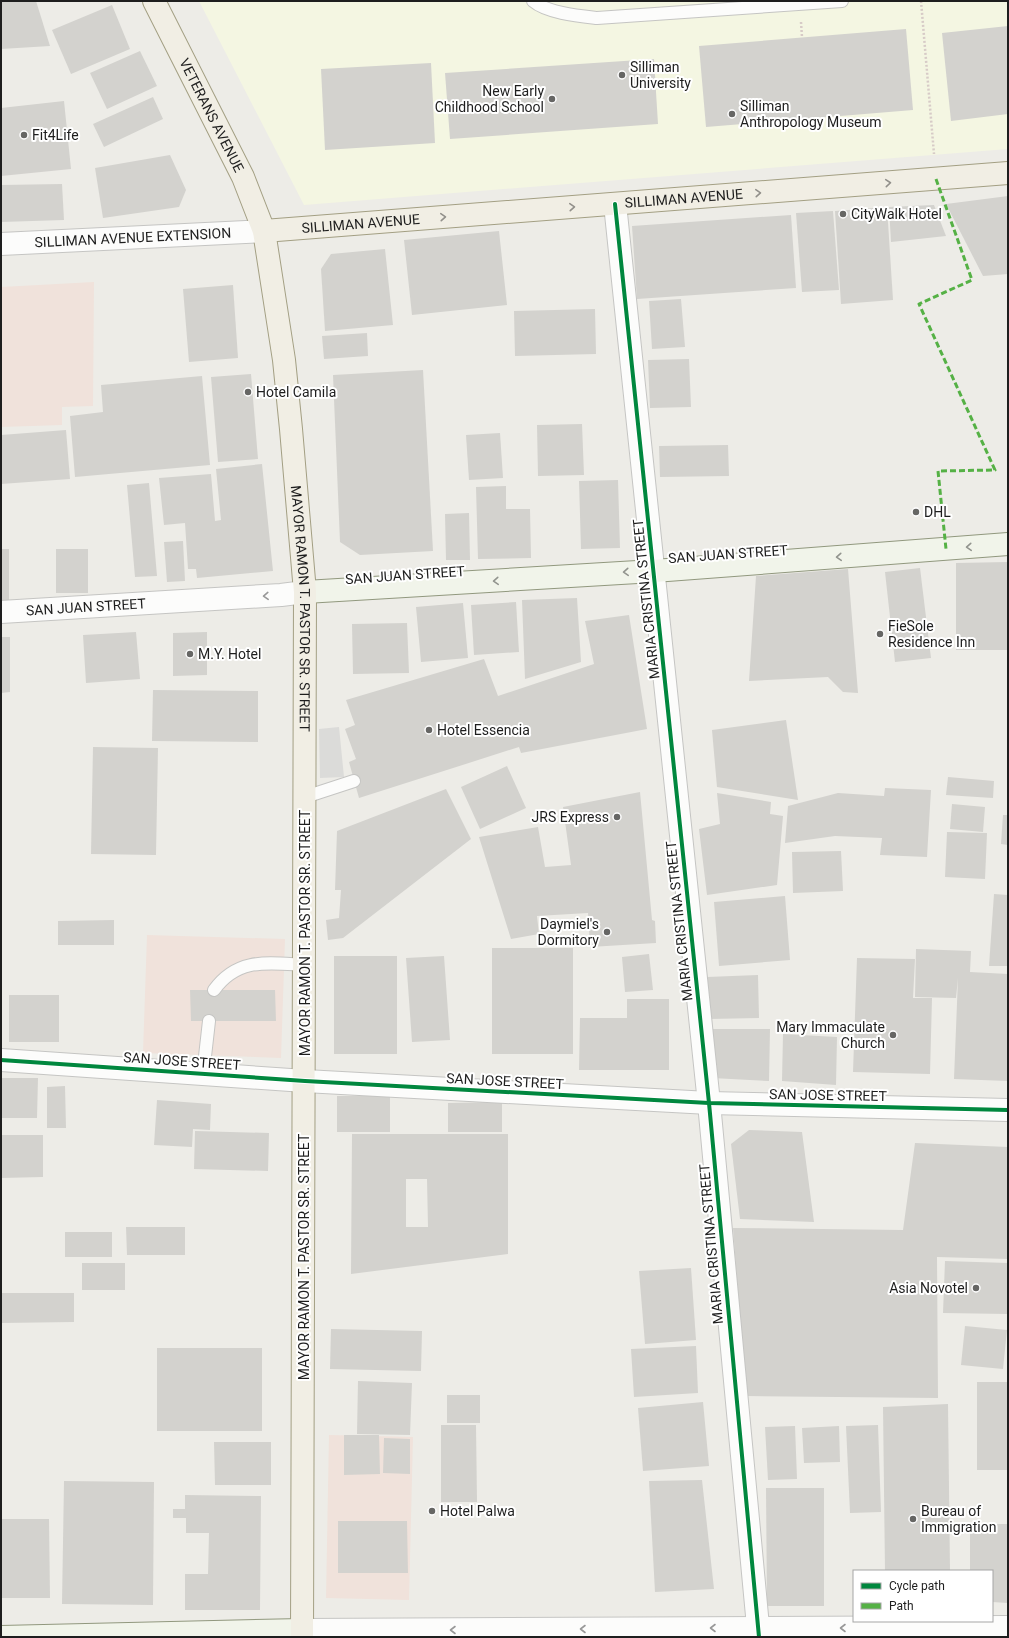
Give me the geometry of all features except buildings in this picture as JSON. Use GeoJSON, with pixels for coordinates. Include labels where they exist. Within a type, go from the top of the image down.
{"type":"FeatureCollection","features":[{"type":"Feature","properties":{"kind":"main road","name":"VETERANS AVENUE"},"geometry":{"type":"LineString","coordinates":[[154,1],[243,177],[264,231]]}},
{"type":"Feature","properties":{"kind":"main road","name":"SILLIMAN AVENUE"},"geometry":{"type":"LineString","coordinates":[[264,231],[1008,173]]}},
{"type":"Feature","properties":{"kind":"main road","name":"MAYOR RAMON T. PASTOR SR. STREET"},"geometry":{"type":"LineString","coordinates":[[264,231],[284,360],[305,592],[305,1081],[302,1634]]}},
{"type":"Feature","properties":{"kind":"main road","name":"SAN JUAN STREET"},"geometry":{"type":"LineString","coordinates":[[305,592],[654,571],[1008,544]]}},
{"type":"Feature","properties":{"kind":"main road"},"geometry":{"type":"LineString","coordinates":[[1,1637],[302,1634]]}},
{"type":"Feature","properties":{"kind":"street","name":"MARIA CRISTINA STREET"},"geometry":{"type":"LineString","coordinates":[[615,204],[709,1103],[759,1632]]}},
{"type":"Feature","properties":{"kind":"street","name":"SILLIMAN AVENUE EXTENSION"},"geometry":{"type":"LineString","coordinates":[[1,244],[264,231]]}},
{"type":"Feature","properties":{"kind":"street","name":"SAN JUAN STREET"},"geometry":{"type":"LineString","coordinates":[[1,612],[281,595],[305,592]]}},
{"type":"Feature","properties":{"kind":"street","name":"SAN JOSE STREET"},"geometry":{"type":"LineString","coordinates":[[1,1060],[305,1081],[709,1103],[1008,1110]]}},
{"type":"Feature","properties":{"kind":"street"},"geometry":{"type":"LineString","coordinates":[[302,1634],[759,1632],[1008,1627]]}},
{"type":"Feature","properties":{"kind":"lane"},"geometry":{"type":"LineString","coordinates":[[533,1],[538,5],[571,15],[597,18],[842,1]]}},
{"type":"Feature","properties":{"kind":"lane"},"geometry":{"type":"LineString","coordinates":[[305,797],[354,780]]}},
{"type":"Feature","properties":{"kind":"lane"},"geometry":{"type":"LineString","coordinates":[[214,990],[223,978],[241,967],[265,963],[305,965]]}},
{"type":"Feature","properties":{"kind":"lane"},"geometry":{"type":"LineString","coordinates":[[203,1074],[209,1021]]}},
{"type":"Feature","properties":{"kind":"path"},"geometry":{"type":"LineString","coordinates":[[921,1],[936,179]]}},
{"type":"Feature","properties":{"kind":"shaded area","name":"Silliman University"},"geometry":{"type":"Polygon","coordinates":[[[199,1],[1008,1],[1008,149],[304,205],[199,1]]]}},
{"type":"Feature","properties":{"kind":"shaded area"},"geometry":{"type":"Polygon","coordinates":[[[94,282],[93,406],[62,407],[62,425],[1,427],[1,287],[94,282]]]}},
{"type":"Feature","properties":{"kind":"shaded area"},"geometry":{"type":"Polygon","coordinates":[[[339,727],[344,777],[320,778],[319,729],[339,727]]]}},
{"type":"Feature","properties":{"kind":"shaded area"},"geometry":{"type":"Polygon","coordinates":[[[147,935],[285,939],[281,1058],[143,1053],[147,935]]]}},
{"type":"Feature","properties":{"kind":"shaded area"},"geometry":{"type":"Polygon","coordinates":[[[329,1435],[413,1437],[409,1600],[326,1598],[329,1435]]]}},
{"type":"Feature","properties":{"kind":"marked path"},"geometry":{"type":"LineString","coordinates":[[936,179],[972,280],[919,304],[995,470],[938,471],[946,549]]}},
{"type":"Feature","properties":{"kind":"cycle path"},"geometry":{"type":"LineString","coordinates":[[615,204],[709,1103],[759,1637]]}},
{"type":"Feature","properties":{"kind":"cycle path"},"geometry":{"type":"LineString","coordinates":[[1,1060],[305,1081],[709,1103],[1008,1110]]}},
{"type":"Feature","properties":{"kind":"place","name":"Silliman University"},"geometry":{"type":"Point","coordinates":[622,75]}},
{"type":"Feature","properties":{"kind":"place","name":"New Early Childhood School"},"geometry":{"type":"Point","coordinates":[552,99]}},
{"type":"Feature","properties":{"kind":"place","name":"Silliman Anthropology Museum"},"geometry":{"type":"Point","coordinates":[732,114]}},
{"type":"Feature","properties":{"kind":"place","name":"Fit4Life"},"geometry":{"type":"Point","coordinates":[24,135]}},
{"type":"Feature","properties":{"kind":"place","name":"CityWalk Hotel"},"geometry":{"type":"Point","coordinates":[843,214]}},
{"type":"Feature","properties":{"kind":"place","name":"Hotel Camila"},"geometry":{"type":"Point","coordinates":[248,392]}},
{"type":"Feature","properties":{"kind":"place","name":"DHL"},"geometry":{"type":"Point","coordinates":[916,512]}},
{"type":"Feature","properties":{"kind":"place","name":"FieSole Residence Inn"},"geometry":{"type":"Point","coordinates":[880,634]}},
{"type":"Feature","properties":{"kind":"place","name":"M.Y. Hotel"},"geometry":{"type":"Point","coordinates":[190,654]}},
{"type":"Feature","properties":{"kind":"place","name":"Hotel Essencia"},"geometry":{"type":"Point","coordinates":[429,730]}},
{"type":"Feature","properties":{"kind":"place","name":"JRS Express"},"geometry":{"type":"Point","coordinates":[617,817]}},
{"type":"Feature","properties":{"kind":"place","name":"Daymiel's Dormitory"},"geometry":{"type":"Point","coordinates":[607,932]}},
{"type":"Feature","properties":{"kind":"place","name":"Mary Immaculate Church"},"geometry":{"type":"Point","coordinates":[893,1035]}},
{"type":"Feature","properties":{"kind":"place","name":"Asia Novotel"},"geometry":{"type":"Point","coordinates":[976,1288]}},
{"type":"Feature","properties":{"kind":"place","name":"Hotel Palwa"},"geometry":{"type":"Point","coordinates":[432,1511]}},
{"type":"Feature","properties":{"kind":"place","name":"Bureau of Immigration"},"geometry":{"type":"Point","coordinates":[913,1519]}}]}
